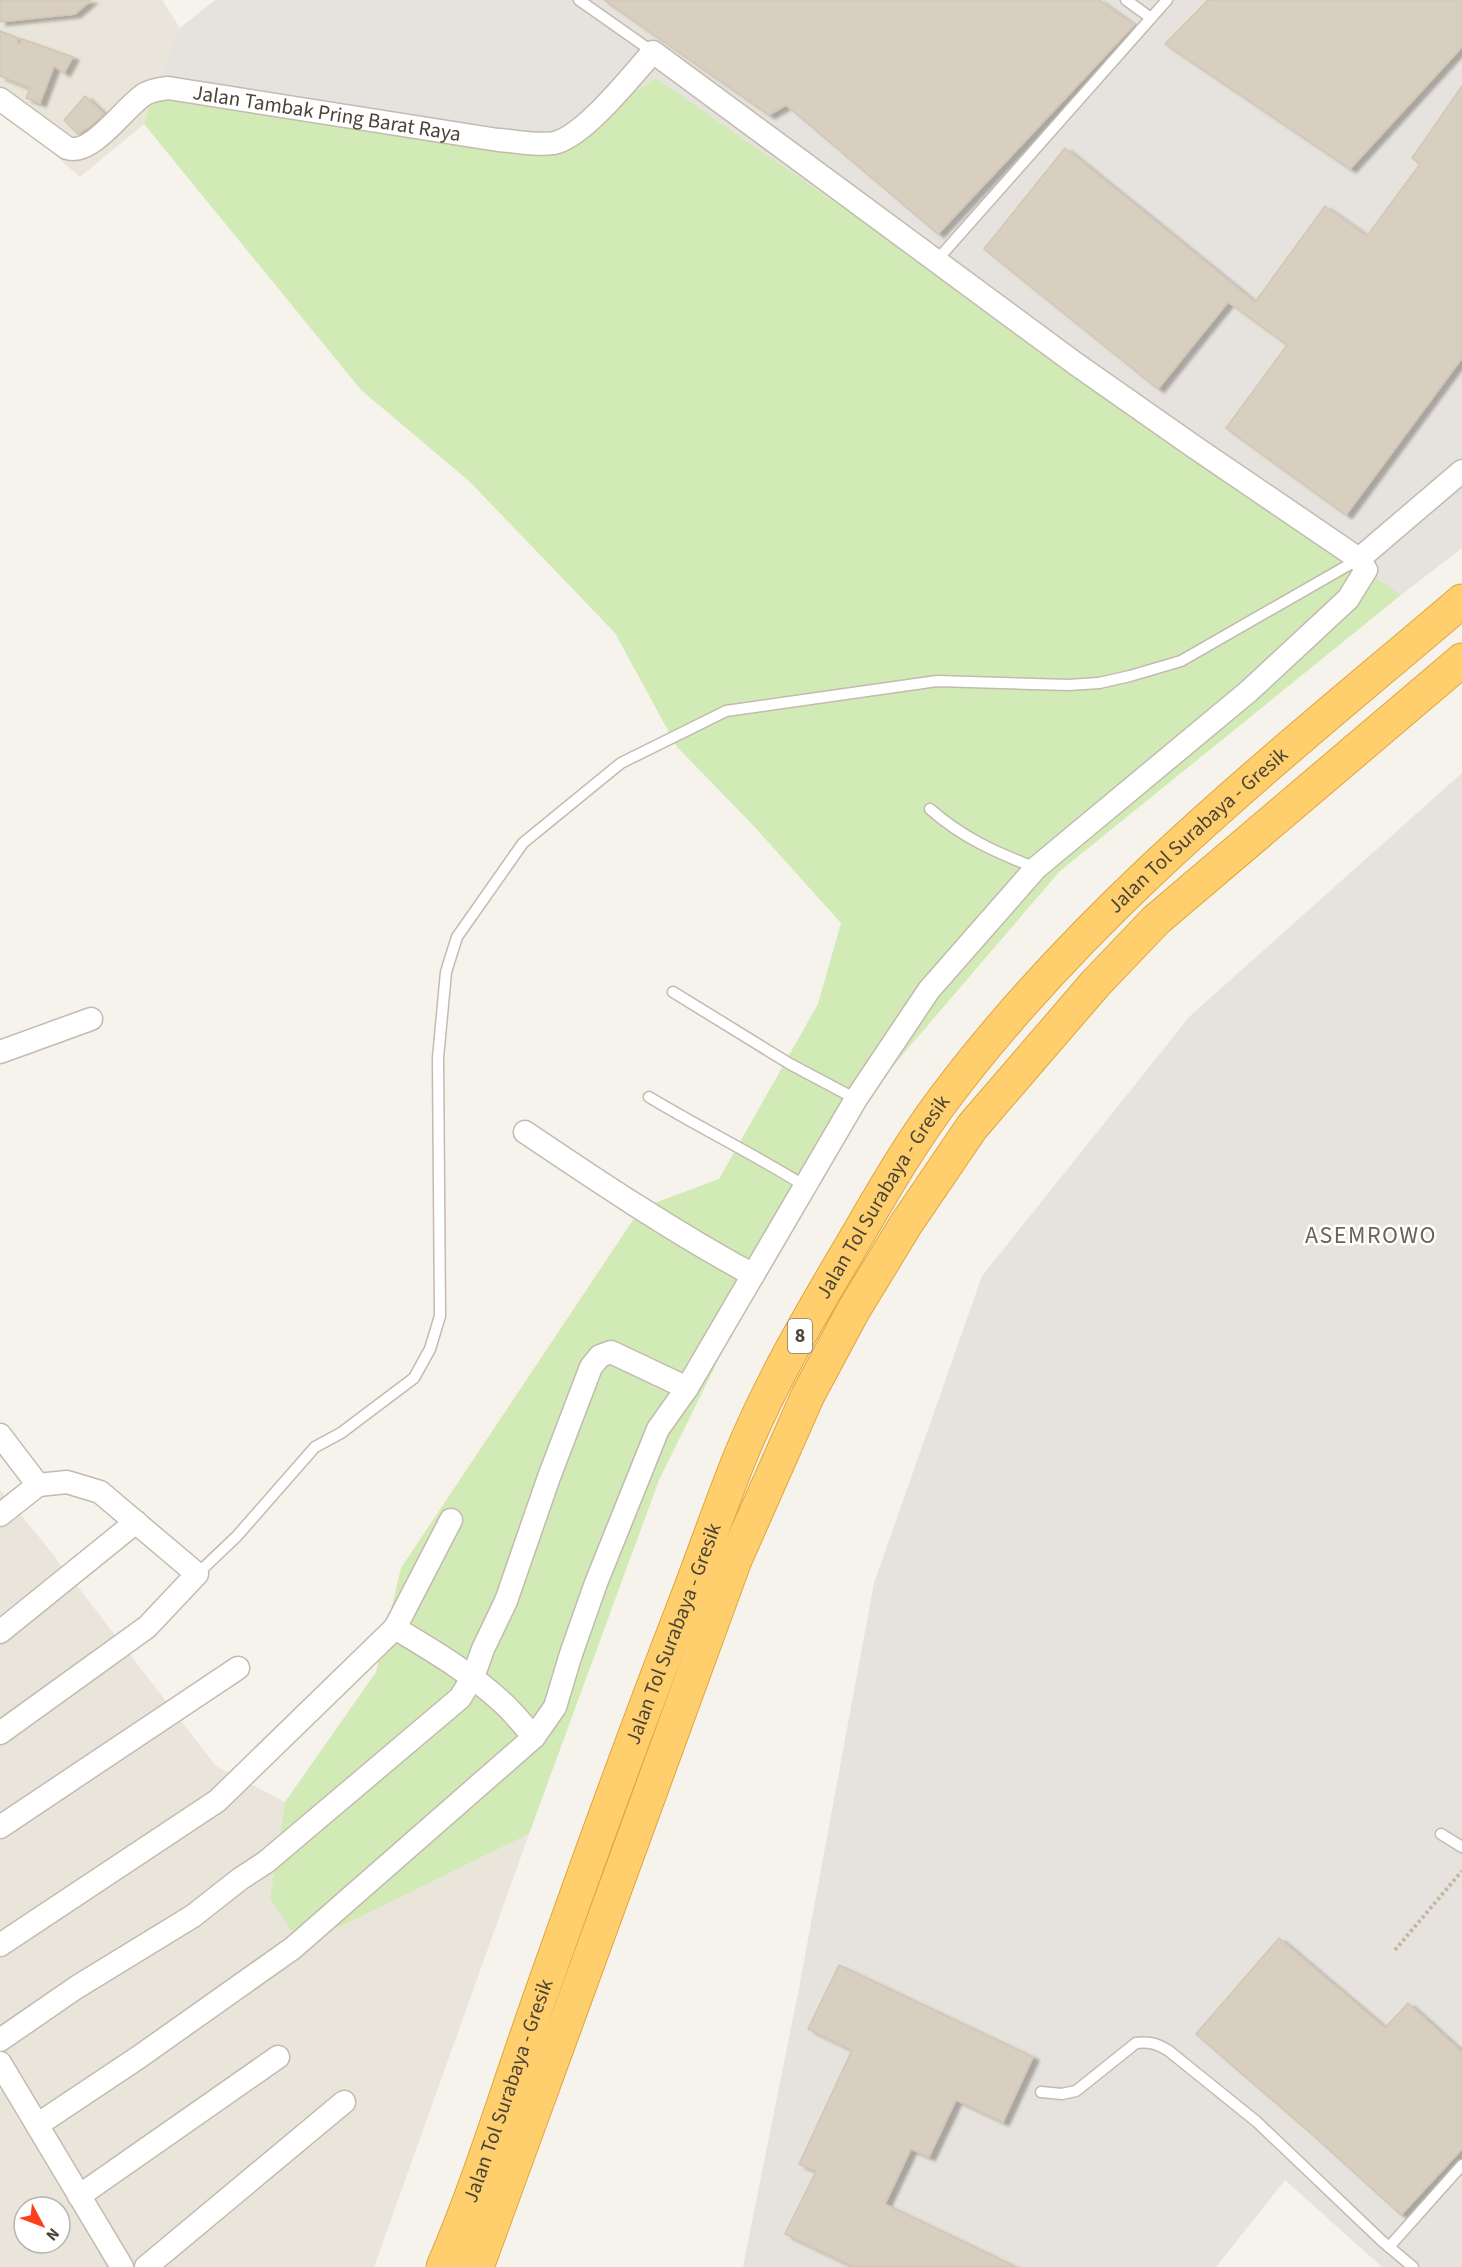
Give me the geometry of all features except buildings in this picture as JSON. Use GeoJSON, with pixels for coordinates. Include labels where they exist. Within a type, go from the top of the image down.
{"type":"FeatureCollection","features":[{"type":"Feature","properties":{"kind":"highway","name":"Jalan Tol Surabaya - Gresik"},"geometry":{"type":"LineString","coordinates":[[444,2267],[465,2215],[539,2001],[654,1684],[741,1455],[780,1372],[878,1199],[940,1103],[1000,1028],[1130,888],[1222,805],[1462,601]]}},
{"type":"Feature","properties":{"kind":"highway","name":"Jalan Tol Surabaya - Gresik"},"geometry":{"type":"LineString","coordinates":[[477,2267],[735,1560],[808,1395],[853,1311],[900,1233],[972,1127],[1095,984],[1156,920],[1462,660]]}},
{"type":"Feature","properties":{"kind":"street","name":"Jalan Tambak Pring Barat Raya"},"geometry":{"type":"LineString","coordinates":[[0,99],[67,148],[74,150],[83,148],[104,132],[142,96],[151,91],[168,88],[498,140],[555,143],[579,130],[653,52]]}},
{"type":"Feature","properties":{"kind":"street"},"geometry":{"type":"LineString","coordinates":[[37,2125],[139,2057],[293,1948],[534,1737],[555,1707],[596,1583],[658,1429],[687,1388],[856,1099],[929,990],[1036,868],[1249,691],[1348,599],[1366,570],[1359,559],[1076,364],[653,52]]}},
{"type":"Feature","properties":{"kind":"street"},"geometry":{"type":"LineString","coordinates":[[1359,559],[1462,471]]}},
{"type":"Feature","properties":{"kind":"street"},"geometry":{"type":"LineString","coordinates":[[0,1052],[91,1019]]}},
{"type":"Feature","properties":{"kind":"street"},"geometry":{"type":"LineString","coordinates":[[525,1132],[606,1188],[753,1275]]}},
{"type":"Feature","properties":{"kind":"street"},"geometry":{"type":"LineString","coordinates":[[0,2040],[77,1987],[193,1916],[266,1862],[459,1698],[473,1677],[483,1649],[506,1601],[549,1477],[591,1367],[600,1356],[610,1352],[687,1388]]}},
{"type":"Feature","properties":{"kind":"street"},"geometry":{"type":"LineString","coordinates":[[0,1435],[38,1485]]}},
{"type":"Feature","properties":{"kind":"street"},"geometry":{"type":"LineString","coordinates":[[0,1515],[38,1485],[67,1482],[100,1492],[197,1574],[147,1627],[0,1733]]}},
{"type":"Feature","properties":{"kind":"street"},"geometry":{"type":"LineString","coordinates":[[0,1945],[217,1801],[395,1628],[451,1520]]}},
{"type":"Feature","properties":{"kind":"street"},"geometry":{"type":"LineString","coordinates":[[0,1632],[136,1522]]}},
{"type":"Feature","properties":{"kind":"street"},"geometry":{"type":"LineString","coordinates":[[395,1628],[473,1677],[504,1703],[534,1737]]}},
{"type":"Feature","properties":{"kind":"street"},"geometry":{"type":"LineString","coordinates":[[0,1827],[238,1668]]}},
{"type":"Feature","properties":{"kind":"street"},"geometry":{"type":"LineString","coordinates":[[80,2196],[278,2057]]}},
{"type":"Feature","properties":{"kind":"street"},"geometry":{"type":"LineString","coordinates":[[0,2063],[122,2267]]}},
{"type":"Feature","properties":{"kind":"street"},"geometry":{"type":"LineString","coordinates":[[146,2267],[344,2102]]}},
{"type":"Feature","properties":{"kind":"lane"},"geometry":{"type":"LineString","coordinates":[[579,0],[653,52]]}},
{"type":"Feature","properties":{"kind":"lane"},"geometry":{"type":"LineString","coordinates":[[1126,0],[1151,18]]}},
{"type":"Feature","properties":{"kind":"lane"},"geometry":{"type":"LineString","coordinates":[[937,260],[1167,0]]}},
{"type":"Feature","properties":{"kind":"lane"},"geometry":{"type":"LineString","coordinates":[[197,1574],[237,1536],[315,1447],[341,1433],[414,1378],[430,1349],[440,1316],[438,1058],[446,972],[457,937],[523,843],[621,763],[726,711],[937,681],[1068,685],[1130,676],[1181,661],[1359,559]]}},
{"type":"Feature","properties":{"kind":"lane"},"geometry":{"type":"LineString","coordinates":[[930,809],[964,835],[1036,868]]}},
{"type":"Feature","properties":{"kind":"lane"},"geometry":{"type":"LineString","coordinates":[[673,992],[790,1064],[856,1099]]}},
{"type":"Feature","properties":{"kind":"lane"},"geometry":{"type":"LineString","coordinates":[[649,1097],[689,1122],[765,1160],[805,1186]]}},
{"type":"Feature","properties":{"kind":"lane"},"geometry":{"type":"LineString","coordinates":[[1441,1834],[1462,1847]]}},
{"type":"Feature","properties":{"kind":"lane"},"geometry":{"type":"LineString","coordinates":[[1041,2092],[1062,2094],[1076,2091],[1136,2043],[1147,2041],[1158,2045],[1169,2051],[1257,2122],[1413,2267]]}},
{"type":"Feature","properties":{"kind":"lane"},"geometry":{"type":"LineString","coordinates":[[1389,2247],[1462,2165]]}},
{"type":"Feature","properties":{"kind":"path"},"geometry":{"type":"LineString","coordinates":[[1395,1950],[1462,1871]]}},
{"type":"Feature","properties":{"kind":"shaded area"},"geometry":{"type":"Polygon","coordinates":[[[0,0],[162,0],[180,28],[157,82],[144,124],[80,177],[0,107],[0,0]]]}},
{"type":"Feature","properties":{"kind":"shaded area"},"geometry":{"type":"Polygon","coordinates":[[[215,0],[1462,0],[1462,548],[1401,595],[656,78],[541,149],[157,82],[180,28],[215,0]]]}},
{"type":"Feature","properties":{"kind":"shaded area"},"geometry":{"type":"Polygon","coordinates":[[[1462,773],[1462,2267],[1382,2267],[1285,2180],[1216,2267],[743,2267],[800,1983],[874,1583],[982,1276],[1190,1016],[1462,773]]]}},
{"type":"Feature","properties":{"kind":"shaded area"},"geometry":{"type":"Polygon","coordinates":[[[0,1490],[44,1543],[216,1766],[285,1802],[270,1898],[342,1926],[529,1834],[374,2267],[0,2267],[0,1490]]]}},
{"type":"Feature","properties":{"kind":"green space"},"geometry":{"type":"Polygon","coordinates":[[[656,78],[1401,595],[1060,871],[880,1081],[766,1263],[659,1480],[529,1834],[342,1926],[291,1930],[270,1898],[285,1802],[376,1672],[401,1568],[641,1208],[719,1179],[818,1004],[841,923],[750,822],[677,747],[615,633],[469,481],[361,390],[144,124],[157,82],[541,149],[656,78]]]}},
{"type":"Feature","properties":{"kind":"district","name":"ASEMROWO"},"geometry":{"type":"Point","coordinates":[1371,1235]}}]}
